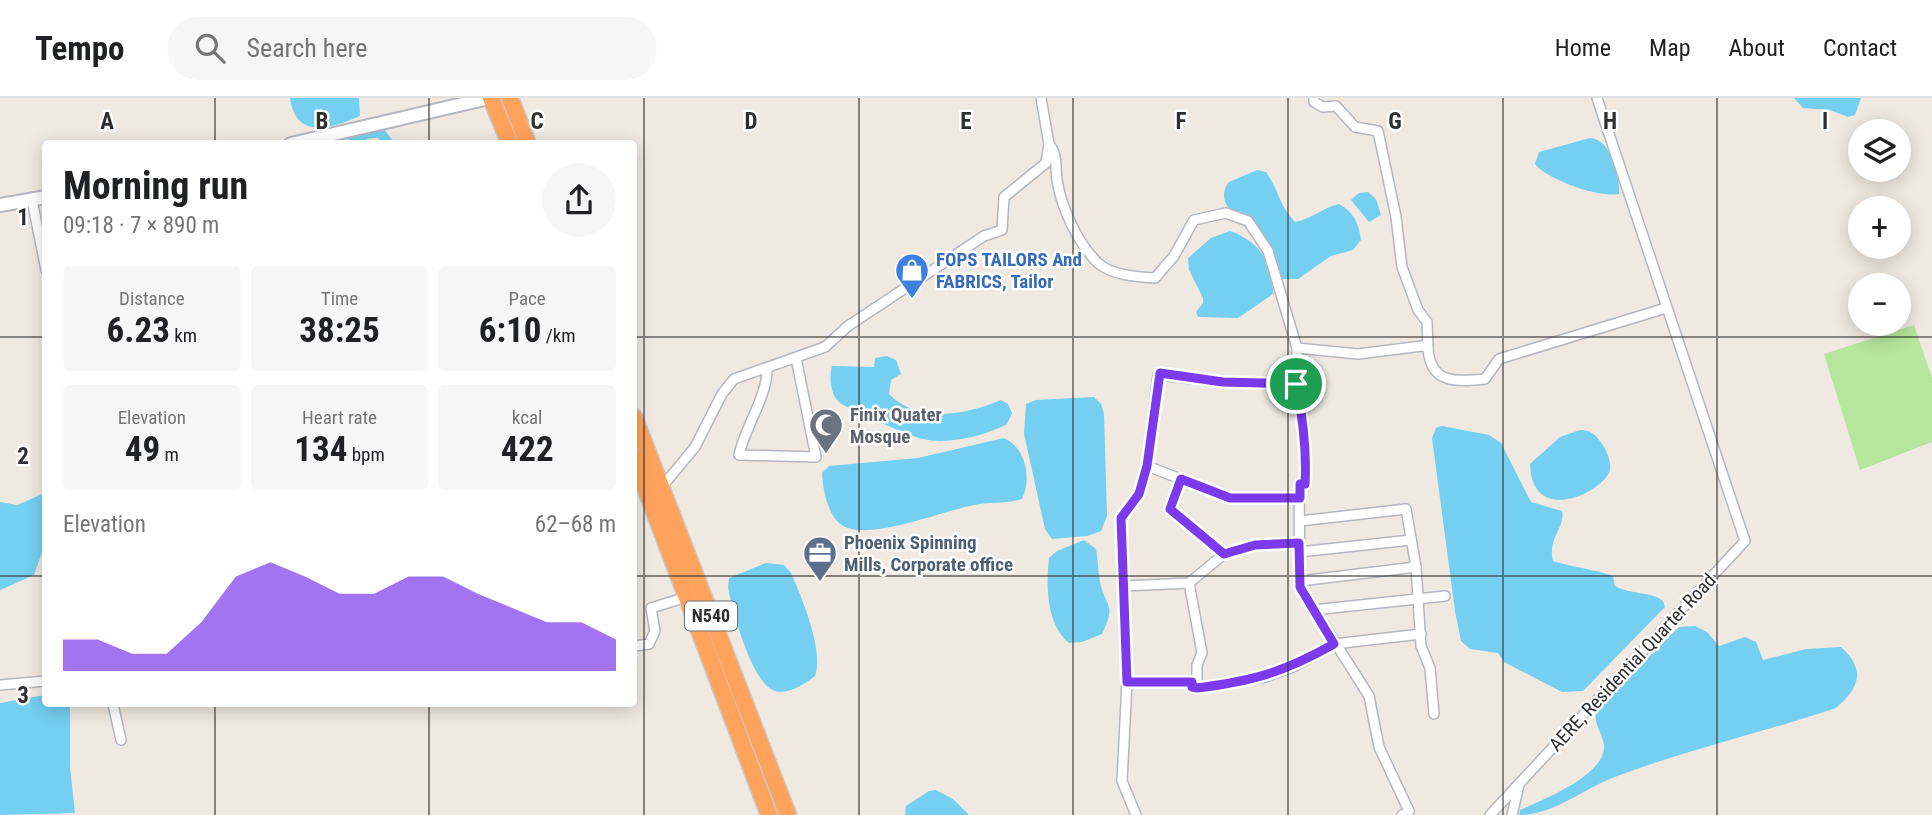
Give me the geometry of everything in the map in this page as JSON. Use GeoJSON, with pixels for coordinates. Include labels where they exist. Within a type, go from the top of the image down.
{"type":"FeatureCollection","features":[{"type":"Feature","properties":{"kind":"highway"},"geometry":{"type":"LineString","coordinates":[[490,98],[508,140]]}},
{"type":"Feature","properties":{"kind":"highway"},"geometry":{"type":"LineString","coordinates":[[510,98],[526,140]]}},
{"type":"Feature","properties":{"kind":"highway","name":"N540"},"geometry":{"type":"LineString","coordinates":[[637,425],[788,815]]}},
{"type":"Feature","properties":{"kind":"highway","name":"N540"},"geometry":{"type":"LineString","coordinates":[[637,465],[769,815]]}},
{"type":"Feature","properties":{"kind":"street"},"geometry":{"type":"LineString","coordinates":[[308,140],[490,98]]}},
{"type":"Feature","properties":{"kind":"street"},"geometry":{"type":"LineString","coordinates":[[661,488],[695,447],[722,394],[734,379],[825,347],[848,326],[884,302],[984,236],[1002,230],[1004,197],[1046,163],[1049,144],[1041,98]]}},
{"type":"Feature","properties":{"kind":"street"},"geometry":{"type":"LineString","coordinates":[[1314,98],[1314,102],[1323,107],[1336,106],[1344,118],[1355,127],[1378,131],[1394,204],[1402,267],[1418,310],[1427,322],[1429,365],[1440,377],[1468,381],[1485,379],[1499,359],[1666,308],[1597,98]]}},
{"type":"Feature","properties":{"kind":"street"},"geometry":{"type":"LineString","coordinates":[[1049,144],[1055,153],[1057,182],[1074,228],[1099,264],[1119,272],[1154,278],[1174,256],[1194,220],[1226,213],[1248,221],[1268,251],[1297,348],[1296,384],[1304,426],[1306,461],[1305,484],[1300,484],[1300,581],[1313,610],[1369,696],[1379,747],[1409,811],[1402,815]]}},
{"type":"Feature","properties":{"kind":"street"},"geometry":{"type":"LineString","coordinates":[[0,205],[42,198]]}},
{"type":"Feature","properties":{"kind":"street"},"geometry":{"type":"LineString","coordinates":[[32,200],[42,250]]}},
{"type":"Feature","properties":{"kind":"street","name":"AERE, Residential Quarter Road"},"geometry":{"type":"LineString","coordinates":[[1490,815],[1745,541],[1666,308]]}},
{"type":"Feature","properties":{"kind":"street"},"geometry":{"type":"LineString","coordinates":[[1297,348],[1358,354],[1422,346],[1427,348]]}},
{"type":"Feature","properties":{"kind":"street"},"geometry":{"type":"LineString","coordinates":[[767,368],[762,395],[747,427],[739,455],[816,457],[796,358]]}},
{"type":"Feature","properties":{"kind":"street"},"geometry":{"type":"LineString","coordinates":[[1136,815],[1122,781],[1127,682],[1121,518],[1139,494],[1147,466],[1160,373],[1223,382],[1296,384]]}},
{"type":"Feature","properties":{"kind":"street"},"geometry":{"type":"LineString","coordinates":[[1147,466],[1230,498],[1300,498]]}},
{"type":"Feature","properties":{"kind":"street"},"geometry":{"type":"LineString","coordinates":[[1181,479],[1170,509],[1224,554]]}},
{"type":"Feature","properties":{"kind":"street"},"geometry":{"type":"LineString","coordinates":[[1300,521],[1406,509],[1416,567],[1421,646],[1430,668],[1434,714]]}},
{"type":"Feature","properties":{"kind":"street"},"geometry":{"type":"LineString","coordinates":[[1124,586],[1189,583],[1224,554],[1255,545],[1299,547],[1411,540]]}},
{"type":"Feature","properties":{"kind":"street"},"geometry":{"type":"LineString","coordinates":[[1300,581],[1416,567]]}},
{"type":"Feature","properties":{"kind":"street"},"geometry":{"type":"LineString","coordinates":[[1189,583],[1202,653],[1197,665],[1197,688]]}},
{"type":"Feature","properties":{"kind":"street"},"geometry":{"type":"LineString","coordinates":[[1313,610],[1445,596]]}},
{"type":"Feature","properties":{"kind":"street"},"geometry":{"type":"LineString","coordinates":[[637,646],[649,644],[654,631],[651,608],[687,597]]}},
{"type":"Feature","properties":{"kind":"street"},"geometry":{"type":"LineString","coordinates":[[1127,682],[1192,682],[1192,687],[1197,688],[1265,677],[1296,666],[1334,644],[1421,634]]}},
{"type":"Feature","properties":{"kind":"street"},"geometry":{"type":"LineString","coordinates":[[0,685],[42,681]]}},
{"type":"Feature","properties":{"kind":"street"},"geometry":{"type":"LineString","coordinates":[[114,707],[121,740]]}},
{"type":"Feature","properties":{"kind":"street","name":"AERE, Residential Quarter Road"},"geometry":{"type":"LineString","coordinates":[[1512,815],[1520,783]]}},
{"type":"Feature","properties":{"kind":"green space"},"geometry":{"type":"Polygon","coordinates":[[[1914,325],[1932,378],[1932,442],[1860,470],[1824,354],[1880,336],[1911,336],[1911,326],[1914,325]]]}},
{"type":"Feature","properties":{"kind":"water"},"geometry":{"type":"Polygon","coordinates":[[[290,98],[359,98],[360,116],[327,127],[307,126],[294,112],[290,98]]]}},
{"type":"Feature","properties":{"kind":"water"},"geometry":{"type":"Polygon","coordinates":[[[1794,98],[1861,98],[1855,115],[1848,117],[1830,110],[1803,108],[1794,98]]]}},
{"type":"Feature","properties":{"kind":"water"},"geometry":{"type":"Polygon","coordinates":[[[1590,138],[1604,144],[1609,151],[1616,168],[1619,194],[1610,195],[1574,187],[1551,176],[1535,164],[1539,152],[1590,138]]]}},
{"type":"Feature","properties":{"kind":"water"},"geometry":{"type":"Polygon","coordinates":[[[1257,170],[1266,172],[1295,222],[1339,204],[1355,219],[1361,240],[1353,250],[1331,256],[1298,279],[1280,279],[1262,232],[1249,218],[1230,209],[1224,197],[1229,182],[1257,170]]]}},
{"type":"Feature","properties":{"kind":"water"},"geometry":{"type":"Polygon","coordinates":[[[1368,192],[1376,199],[1381,215],[1369,222],[1351,200],[1359,193],[1368,192]]]}},
{"type":"Feature","properties":{"kind":"water"},"geometry":{"type":"Polygon","coordinates":[[[1230,231],[1249,241],[1263,255],[1271,272],[1273,294],[1238,318],[1198,317],[1196,312],[1203,303],[1203,298],[1189,270],[1188,258],[1211,238],[1230,231]]]}},
{"type":"Feature","properties":{"kind":"water"},"geometry":{"type":"Polygon","coordinates":[[[887,356],[896,360],[901,374],[891,380],[889,394],[901,403],[914,410],[943,414],[973,410],[1001,400],[1008,404],[1012,413],[1007,424],[966,438],[933,441],[893,428],[839,402],[831,385],[832,366],[874,367],[875,358],[887,356]]]}},
{"type":"Feature","properties":{"kind":"water"},"geometry":{"type":"Polygon","coordinates":[[[1094,397],[1101,404],[1104,414],[1107,516],[1101,531],[1087,536],[1052,539],[1045,529],[1024,434],[1026,404],[1036,400],[1094,397]]]}},
{"type":"Feature","properties":{"kind":"water"},"geometry":{"type":"Polygon","coordinates":[[[1442,426],[1489,435],[1501,443],[1531,502],[1562,511],[1563,517],[1552,546],[1553,561],[1608,574],[1613,576],[1615,586],[1663,601],[1665,607],[1583,691],[1562,692],[1504,662],[1498,653],[1470,649],[1461,641],[1432,438],[1436,428],[1442,426]]]}},
{"type":"Feature","properties":{"kind":"water"},"geometry":{"type":"Polygon","coordinates":[[[1580,430],[1593,434],[1600,441],[1609,460],[1610,470],[1596,487],[1583,494],[1555,500],[1543,495],[1534,483],[1530,464],[1560,437],[1580,430]]]}},
{"type":"Feature","properties":{"kind":"water"},"geometry":{"type":"Polygon","coordinates":[[[1004,438],[1018,449],[1025,465],[1026,482],[1022,499],[974,505],[892,527],[860,530],[841,525],[828,505],[822,473],[829,466],[918,458],[1004,438]]]}},
{"type":"Feature","properties":{"kind":"water"},"geometry":{"type":"Polygon","coordinates":[[[42,494],[42,552],[34,575],[0,590],[0,502],[17,505],[42,494]]]}},
{"type":"Feature","properties":{"kind":"water"},"geometry":{"type":"Polygon","coordinates":[[[1084,540],[1096,549],[1102,591],[1110,611],[1102,634],[1082,642],[1069,643],[1056,626],[1049,604],[1049,558],[1057,551],[1084,540]]]}},
{"type":"Feature","properties":{"kind":"water"},"geometry":{"type":"Polygon","coordinates":[[[766,563],[784,565],[791,573],[801,596],[817,653],[815,676],[791,690],[780,692],[766,685],[751,661],[728,588],[729,578],[766,563]]]}},
{"type":"Feature","properties":{"kind":"water"},"geometry":{"type":"Polygon","coordinates":[[[1695,626],[1707,632],[1719,646],[1745,637],[1756,642],[1763,660],[1806,649],[1841,647],[1849,655],[1857,671],[1855,686],[1836,708],[1640,768],[1612,778],[1544,811],[1519,815],[1520,810],[1571,785],[1595,766],[1602,756],[1604,745],[1596,723],[1597,708],[1679,627],[1695,626]]]}},
{"type":"Feature","properties":{"kind":"water"},"geometry":{"type":"Polygon","coordinates":[[[42,696],[42,707],[70,707],[70,767],[75,813],[0,815],[0,703],[42,696]]]}},
{"type":"Feature","properties":{"kind":"water"},"geometry":{"type":"Polygon","coordinates":[[[936,790],[953,799],[969,815],[905,815],[906,806],[929,791],[936,790]]]}},
{"type":"Feature","properties":{"kind":"waterway"},"geometry":{"type":"LineString","coordinates":[[356,140],[366,134],[380,132],[386,140]]}},
{"type":"Feature","properties":{"kind":"place","name":"FOPS TAILORS And FABRICS, Tailor"},"geometry":{"type":"Point","coordinates":[912,300]}},
{"type":"Feature","properties":{"kind":"place","name":"Finix Quater Mosque"},"geometry":{"type":"Point","coordinates":[826,455]}},
{"type":"Feature","properties":{"kind":"place","name":"Phoenix Spinning Mills, Corporate office"},"geometry":{"type":"Point","coordinates":[820,583]}},
{"type":"Feature","properties":{"kind":"route"},"geometry":{"type":"LineString","coordinates":[[1160,373],[1223,382],[1296,384],[1304,426],[1306,461],[1305,484],[1300,484],[1300,498],[1230,498],[1181,479],[1170,509],[1188,527],[1224,554],[1255,545],[1299,543],[1300,587],[1334,644],[1296,666],[1265,677],[1232,684],[1197,688],[1192,687],[1192,682],[1127,682],[1121,518],[1139,494],[1147,466],[1158,375],[1160,373]]}}]}
